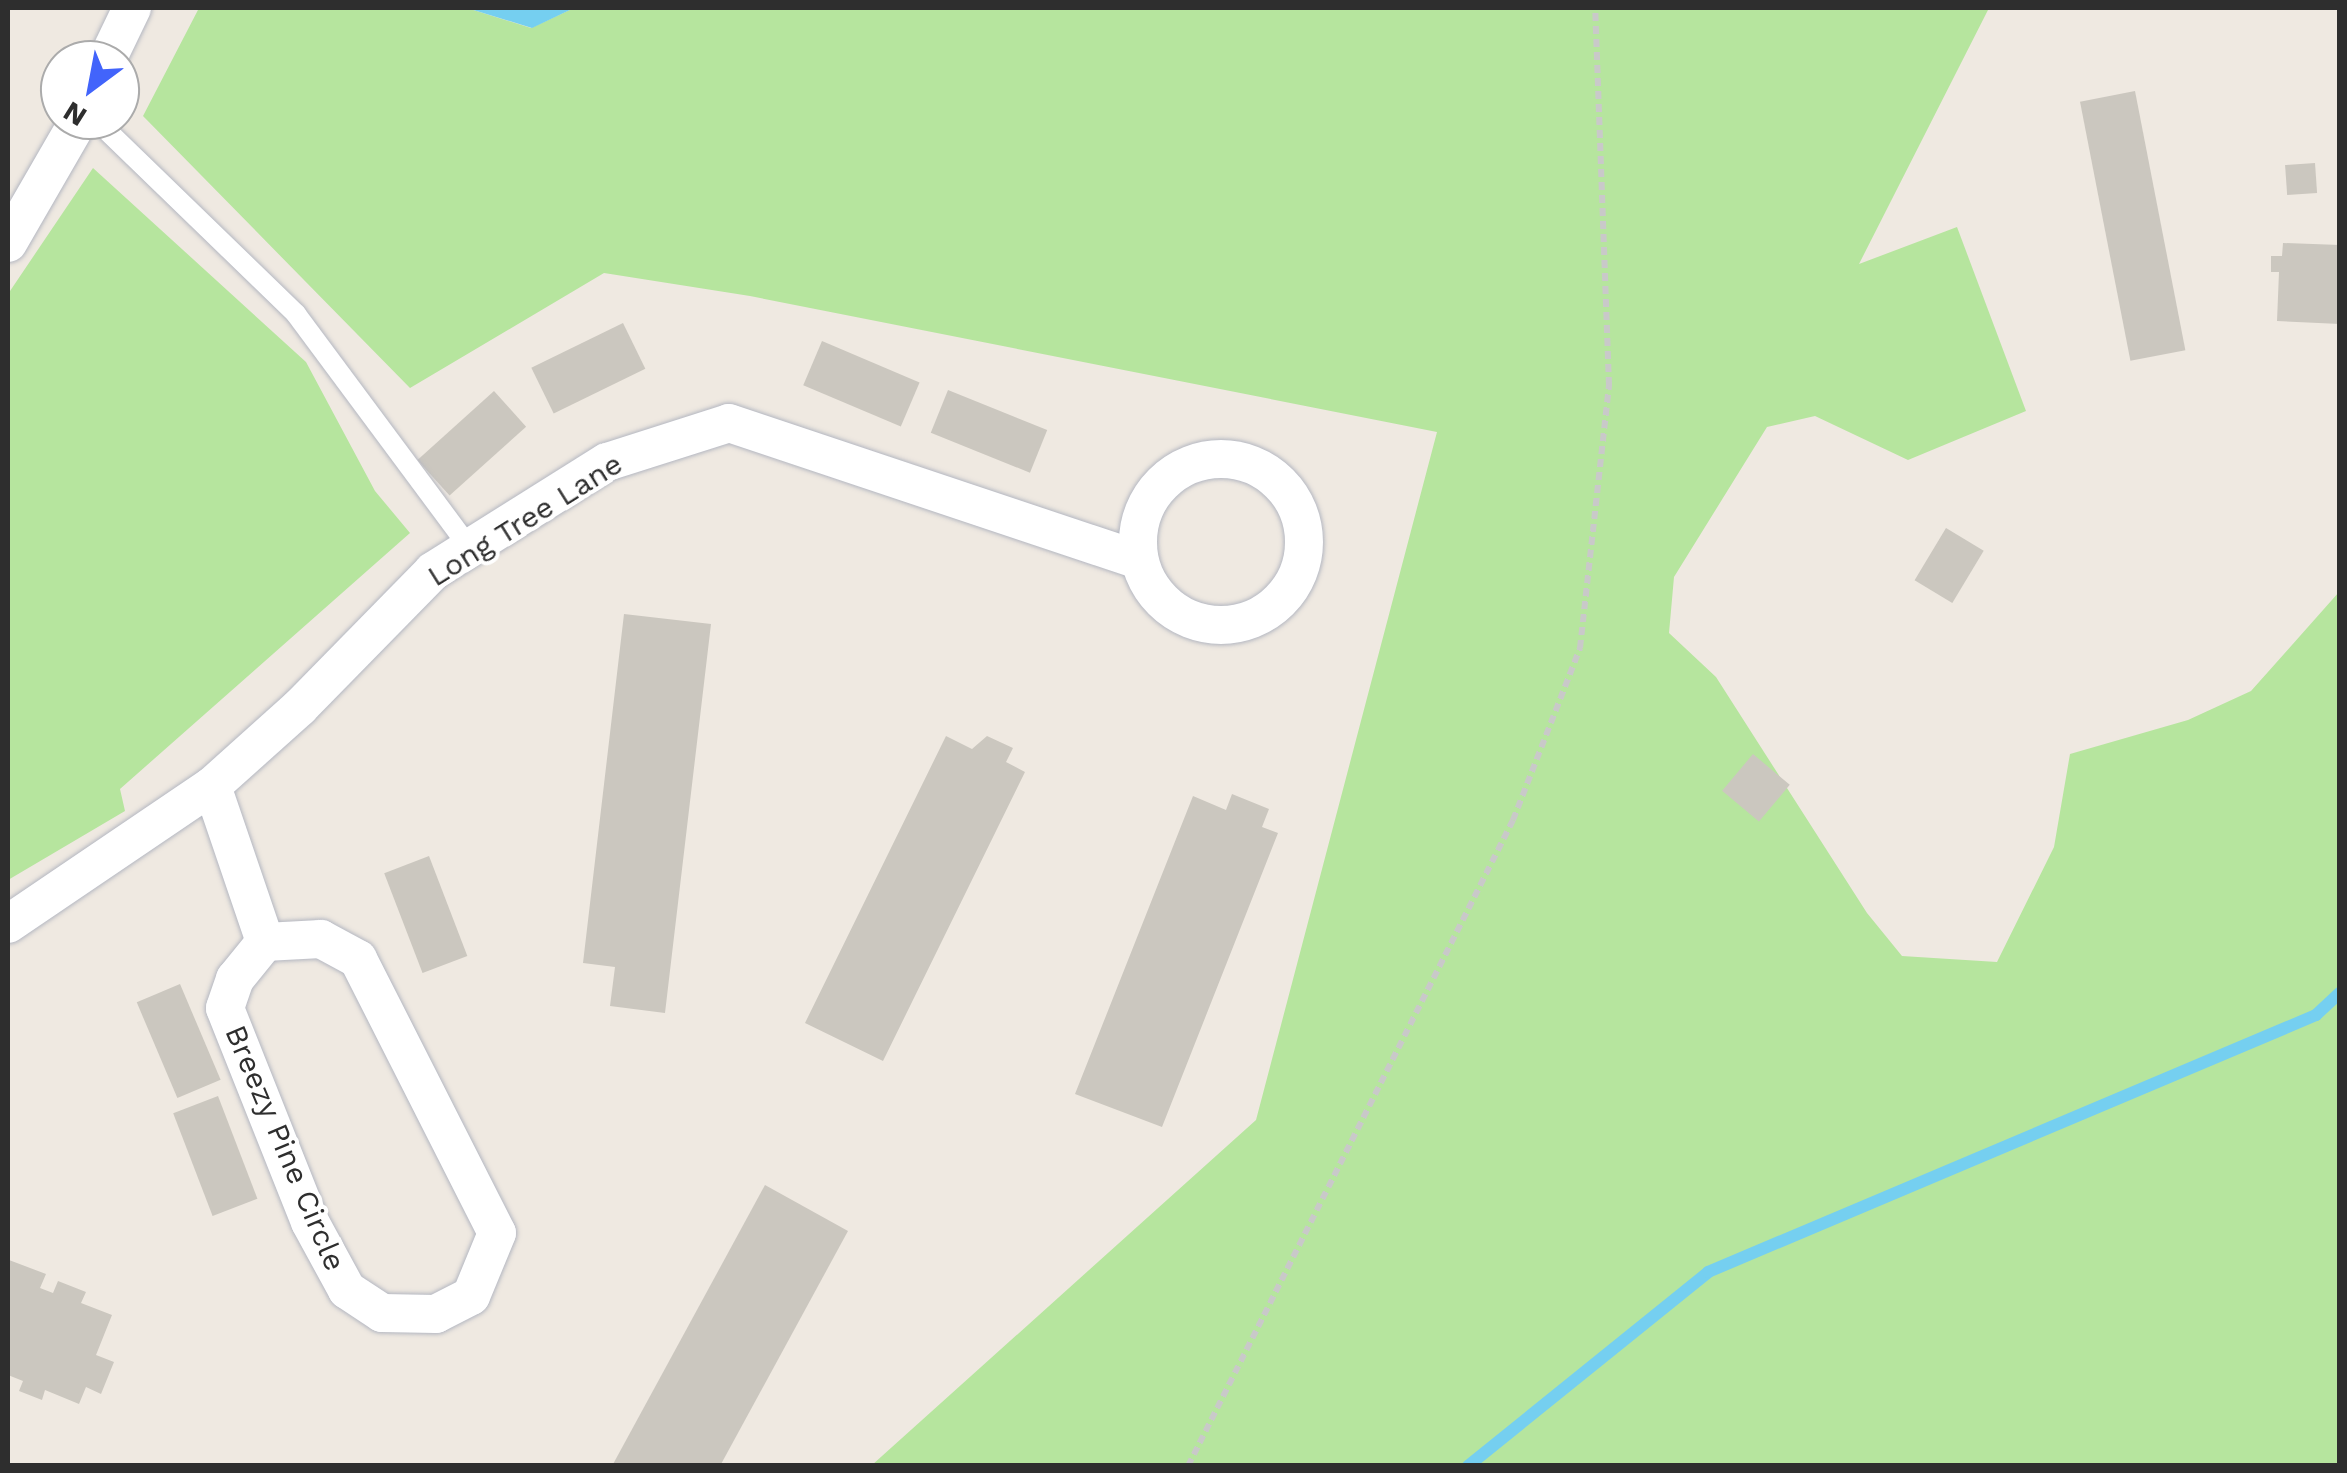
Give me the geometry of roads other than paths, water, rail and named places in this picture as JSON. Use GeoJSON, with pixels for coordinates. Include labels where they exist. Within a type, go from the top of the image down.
{"type":"FeatureCollection","features":[{"type":"Feature","properties":{"kind":"street"},"geometry":{"type":"LineString","coordinates":[[117,40],[132,8]]}},
{"type":"Feature","properties":{"kind":"street"},"geometry":{"type":"LineString","coordinates":[[8,244],[68,140]]}},
{"type":"Feature","properties":{"kind":"street","name":"Long Tree Lane"},"geometry":{"type":"LineString","coordinates":[[8,924],[212,786],[300,708],[433,571],[608,462],[729,423],[1139,560]]}},
{"type":"Feature","properties":{"kind":"street"},"geometry":{"type":"LineString","coordinates":[[1230,459],[1256,466],[1278,481],[1294,502],[1304,529],[1304,558],[1294,584],[1275,606],[1251,621],[1222,626],[1194,622],[1169,608],[1150,587],[1139,560],[1137,534],[1151,498],[1179,470],[1204,460],[1230,459]]}},
{"type":"Feature","properties":{"kind":"street"},"geometry":{"type":"LineString","coordinates":[[212,786],[265,942]]}},
{"type":"Feature","properties":{"kind":"street","name":"Breezy Pine Circle"},"geometry":{"type":"LineString","coordinates":[[321,938],[358,959],[497,1233],[471,1296],[436,1314],[382,1312],[347,1290],[310,1222],[225,1008],[235,979],[265,942],[321,938]]}},
{"type":"Feature","properties":{"kind":"lane"},"geometry":{"type":"LineString","coordinates":[[117,140],[296,314],[470,548]]}},
{"type":"Feature","properties":{"kind":"water"},"geometry":{"type":"Polygon","coordinates":[[[467,8],[574,8],[532,28],[467,8]]]}},
{"type":"Feature","properties":{"kind":"waterway"},"geometry":{"type":"LineString","coordinates":[[1468,1466],[1708,1272],[2316,1015],[2340,993]]}}]}
